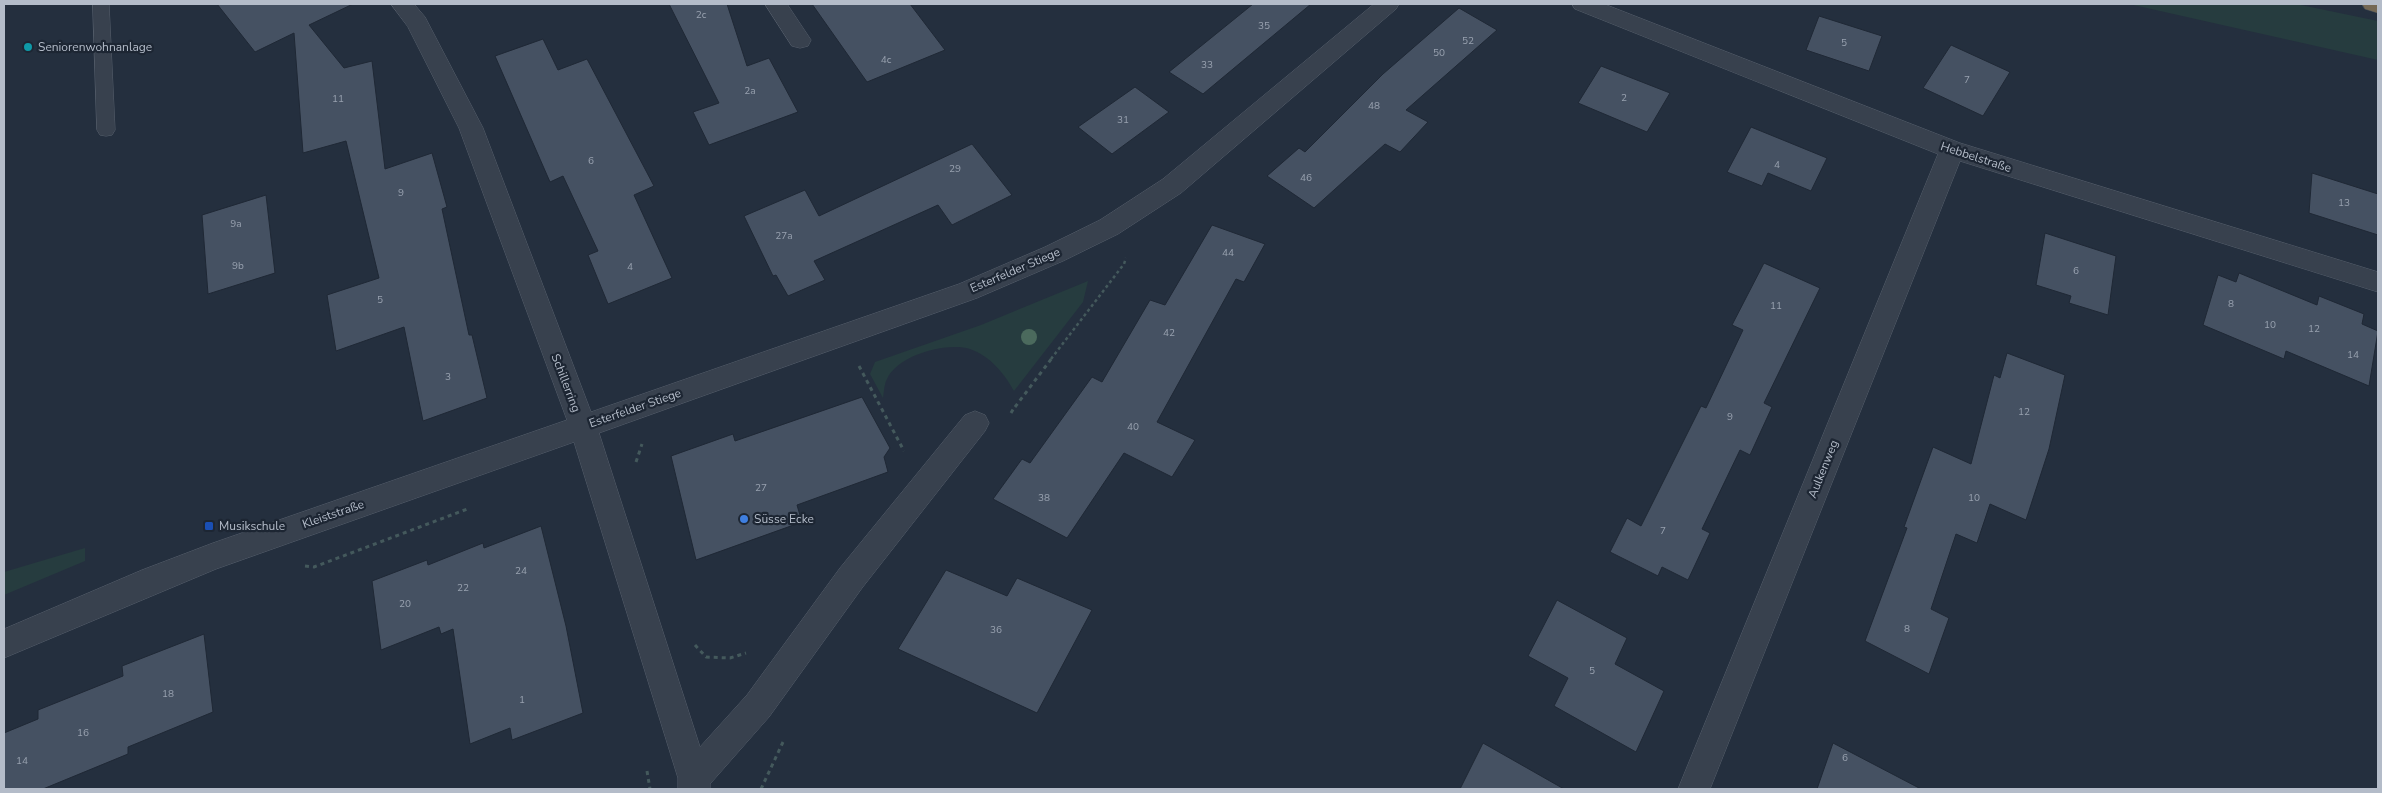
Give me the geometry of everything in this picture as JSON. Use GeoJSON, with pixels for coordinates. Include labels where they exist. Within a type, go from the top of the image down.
{"type":"FeatureCollection","features":[{"type":"Feature","properties":{"kind":"highway"},"geometry":{"type":"LineString","coordinates":[[2373,4],[2378,5]]}},
{"type":"Feature","properties":{"kind":"street","name":"Schillerring"},"geometry":{"type":"LineString","coordinates":[[402,4],[417,23],[471,128],[583,427],[694,784]]}},
{"type":"Feature","properties":{"kind":"street"},"geometry":{"type":"LineString","coordinates":[[776,4],[800,40]]}},
{"type":"Feature","properties":{"kind":"street","name":"Esterfelder Stiege"},"geometry":{"type":"LineString","coordinates":[[583,427],[968,291],[1054,254],[1109,227],[1172,186],[1388,4]]}},
{"type":"Feature","properties":{"kind":"street","name":"Hebbelstraße"},"geometry":{"type":"LineString","coordinates":[[1583,4],[1952,150],[2378,282]]}},
{"type":"Feature","properties":{"kind":"street","name":"Aulkenweg"},"geometry":{"type":"LineString","coordinates":[[1694,789],[1952,150]]}},
{"type":"Feature","properties":{"kind":"street"},"geometry":{"type":"LineString","coordinates":[[694,784],[758,706],[852,578],[975,424]]}},
{"type":"Feature","properties":{"kind":"street","name":"Kleiststraße"},"geometry":{"type":"LineString","coordinates":[[4,644],[153,580],[213,557],[583,427]]}},
{"type":"Feature","properties":{"kind":"lane"},"geometry":{"type":"LineString","coordinates":[[102,4],[106,130]]}},
{"type":"Feature","properties":{"kind":"path"},"geometry":{"type":"LineString","coordinates":[[975,424],[1015,406],[1124,264],[1126,256]]}},
{"type":"Feature","properties":{"kind":"path"},"geometry":{"type":"LineString","coordinates":[[857,363],[922,489]]}},
{"type":"Feature","properties":{"kind":"path"},"geometry":{"type":"LineString","coordinates":[[634,467],[645,436]]}},
{"type":"Feature","properties":{"kind":"path"},"geometry":{"type":"LineString","coordinates":[[690,641],[706,657],[730,658],[751,652]]}},
{"type":"Feature","properties":{"kind":"green space"},"geometry":{"type":"Polygon","coordinates":[[[2129,4],[2296,4],[2378,21],[2378,60],[2129,4]]]}},
{"type":"Feature","properties":{"kind":"green space"},"geometry":{"type":"Polygon","coordinates":[[[1088,281],[1083,302],[1014,391],[1001,372],[984,356],[970,349],[960,347],[948,347],[924,352],[901,363],[887,379],[883,398],[870,374],[875,362],[981,325],[1088,281]]]}},
{"type":"Feature","properties":{"kind":"green space"},"geometry":{"type":"Polygon","coordinates":[[[85,548],[85,561],[4,595],[4,572],[85,548]]]}},
{"type":"Feature","properties":{"kind":"building"},"geometry":{"type":"Polygon","coordinates":[[[217,4],[353,4],[309,25],[344,68],[372,61],[385,169],[432,153],[447,207],[442,209],[469,335],[472,335],[487,398],[423,421],[404,327],[336,351],[327,295],[379,278],[346,141],[303,153],[294,33],[255,52],[217,4]]]}},
{"type":"Feature","properties":{"kind":"building"},"geometry":{"type":"Polygon","coordinates":[[[669,4],[727,4],[747,66],[769,58],[798,112],[709,145],[693,112],[719,103],[669,4]]]}},
{"type":"Feature","properties":{"kind":"building"},"geometry":{"type":"Polygon","coordinates":[[[812,4],[910,4],[945,50],[867,82],[812,4]]]}},
{"type":"Feature","properties":{"kind":"building"},"geometry":{"type":"Polygon","coordinates":[[[1253,4],[1311,4],[1203,94],[1169,72],[1253,4]]]}},
{"type":"Feature","properties":{"kind":"building"},"geometry":{"type":"Polygon","coordinates":[[[1459,8],[1497,30],[1406,110],[1428,122],[1400,152],[1385,144],[1314,208],[1267,176],[1299,148],[1305,152],[1383,74],[1459,8]]]}},
{"type":"Feature","properties":{"kind":"building"},"geometry":{"type":"Polygon","coordinates":[[[1819,16],[1882,36],[1869,71],[1806,50],[1819,16]]]}},
{"type":"Feature","properties":{"kind":"building"},"geometry":{"type":"Polygon","coordinates":[[[543,39],[558,70],[587,59],[654,186],[634,195],[672,278],[608,304],[588,255],[598,251],[563,176],[550,182],[495,56],[543,39]]]}},
{"type":"Feature","properties":{"kind":"building"},"geometry":{"type":"Polygon","coordinates":[[[1951,45],[2010,72],[1983,116],[1923,88],[1951,45]]]}},
{"type":"Feature","properties":{"kind":"building"},"geometry":{"type":"Polygon","coordinates":[[[1601,66],[1670,93],[1647,132],[1578,103],[1601,66]]]}},
{"type":"Feature","properties":{"kind":"building"},"geometry":{"type":"Polygon","coordinates":[[[1135,87],[1169,112],[1112,154],[1078,127],[1135,87]]]}},
{"type":"Feature","properties":{"kind":"building"},"geometry":{"type":"Polygon","coordinates":[[[1751,127],[1827,158],[1811,191],[1768,173],[1762,186],[1727,172],[1751,127]]]}},
{"type":"Feature","properties":{"kind":"building"},"geometry":{"type":"Polygon","coordinates":[[[972,144],[1012,195],[952,225],[938,205],[814,261],[825,280],[788,296],[776,275],[773,276],[744,216],[805,190],[819,216],[972,144]]]}},
{"type":"Feature","properties":{"kind":"building"},"geometry":{"type":"Polygon","coordinates":[[[2312,173],[2378,194],[2378,235],[2309,213],[2312,173]]]}},
{"type":"Feature","properties":{"kind":"building"},"geometry":{"type":"Polygon","coordinates":[[[266,195],[275,273],[208,294],[202,215],[266,195]]]}},
{"type":"Feature","properties":{"kind":"building"},"geometry":{"type":"Polygon","coordinates":[[[1212,225],[1265,244],[1244,282],[1236,279],[1157,422],[1195,440],[1172,477],[1124,453],[1067,538],[993,499],[1022,459],[1030,463],[1092,377],[1102,382],[1150,300],[1165,305],[1212,225]]]}},
{"type":"Feature","properties":{"kind":"building"},"geometry":{"type":"Polygon","coordinates":[[[2045,233],[2116,256],[2108,315],[2069,303],[2071,296],[2036,285],[2045,233]]]}},
{"type":"Feature","properties":{"kind":"building"},"geometry":{"type":"Polygon","coordinates":[[[1764,263],[1820,288],[1764,403],[1772,407],[1750,455],[1740,450],[1702,529],[1710,533],[1688,580],[1662,567],[1658,576],[1610,552],[1627,518],[1641,526],[1701,406],[1706,408],[1743,330],[1732,325],[1764,263]]]}},
{"type":"Feature","properties":{"kind":"building"},"geometry":{"type":"Polygon","coordinates":[[[2239,273],[2317,305],[2319,296],[2364,314],[2362,324],[2378,331],[2369,386],[2286,351],[2284,359],[2203,325],[2218,275],[2236,282],[2239,273]]]}},
{"type":"Feature","properties":{"kind":"building"},"geometry":{"type":"Polygon","coordinates":[[[2007,353],[2065,375],[2049,449],[2026,520],[1990,504],[1977,543],[1956,534],[1931,609],[1949,618],[1929,674],[1865,641],[1907,528],[1904,527],[1933,447],[1971,464],[1994,375],[2000,378],[2007,353]]]}},
{"type":"Feature","properties":{"kind":"building"},"geometry":{"type":"Polygon","coordinates":[[[862,397],[890,448],[884,457],[888,472],[797,505],[802,522],[696,560],[671,456],[733,434],[735,441],[862,397]]]}},
{"type":"Feature","properties":{"kind":"building"},"geometry":{"type":"Polygon","coordinates":[[[541,526],[566,626],[583,713],[512,740],[510,728],[470,744],[453,629],[441,634],[439,627],[381,650],[372,581],[427,560],[428,565],[483,543],[484,548],[541,526]]]}},
{"type":"Feature","properties":{"kind":"building"},"geometry":{"type":"Polygon","coordinates":[[[946,570],[1007,596],[1017,578],[1092,610],[1037,713],[898,649],[946,570]]]}},
{"type":"Feature","properties":{"kind":"building"},"geometry":{"type":"Polygon","coordinates":[[[1557,600],[1627,638],[1615,664],[1664,691],[1636,752],[1554,706],[1568,678],[1528,656],[1557,600]]]}},
{"type":"Feature","properties":{"kind":"building"},"geometry":{"type":"Polygon","coordinates":[[[204,634],[213,712],[128,747],[128,754],[43,789],[4,789],[4,733],[38,719],[38,710],[123,676],[122,666],[204,634]]]}},
{"type":"Feature","properties":{"kind":"building"},"geometry":{"type":"Polygon","coordinates":[[[1483,743],[1564,789],[1460,789],[1483,743]]]}},
{"type":"Feature","properties":{"kind":"building"},"geometry":{"type":"Polygon","coordinates":[[[1833,743],[1921,789],[1817,789],[1833,743]]]}},
{"type":"Feature","properties":{"kind":"place","name":"Seniorenwohnanlage"},"geometry":{"type":"Point","coordinates":[28,47]}},
{"type":"Feature","properties":{"kind":"place","name":"Süsse Ecke"},"geometry":{"type":"Point","coordinates":[744,519]}},
{"type":"Feature","properties":{"kind":"place","name":"Musikschule"},"geometry":{"type":"Point","coordinates":[209,526]}}]}
